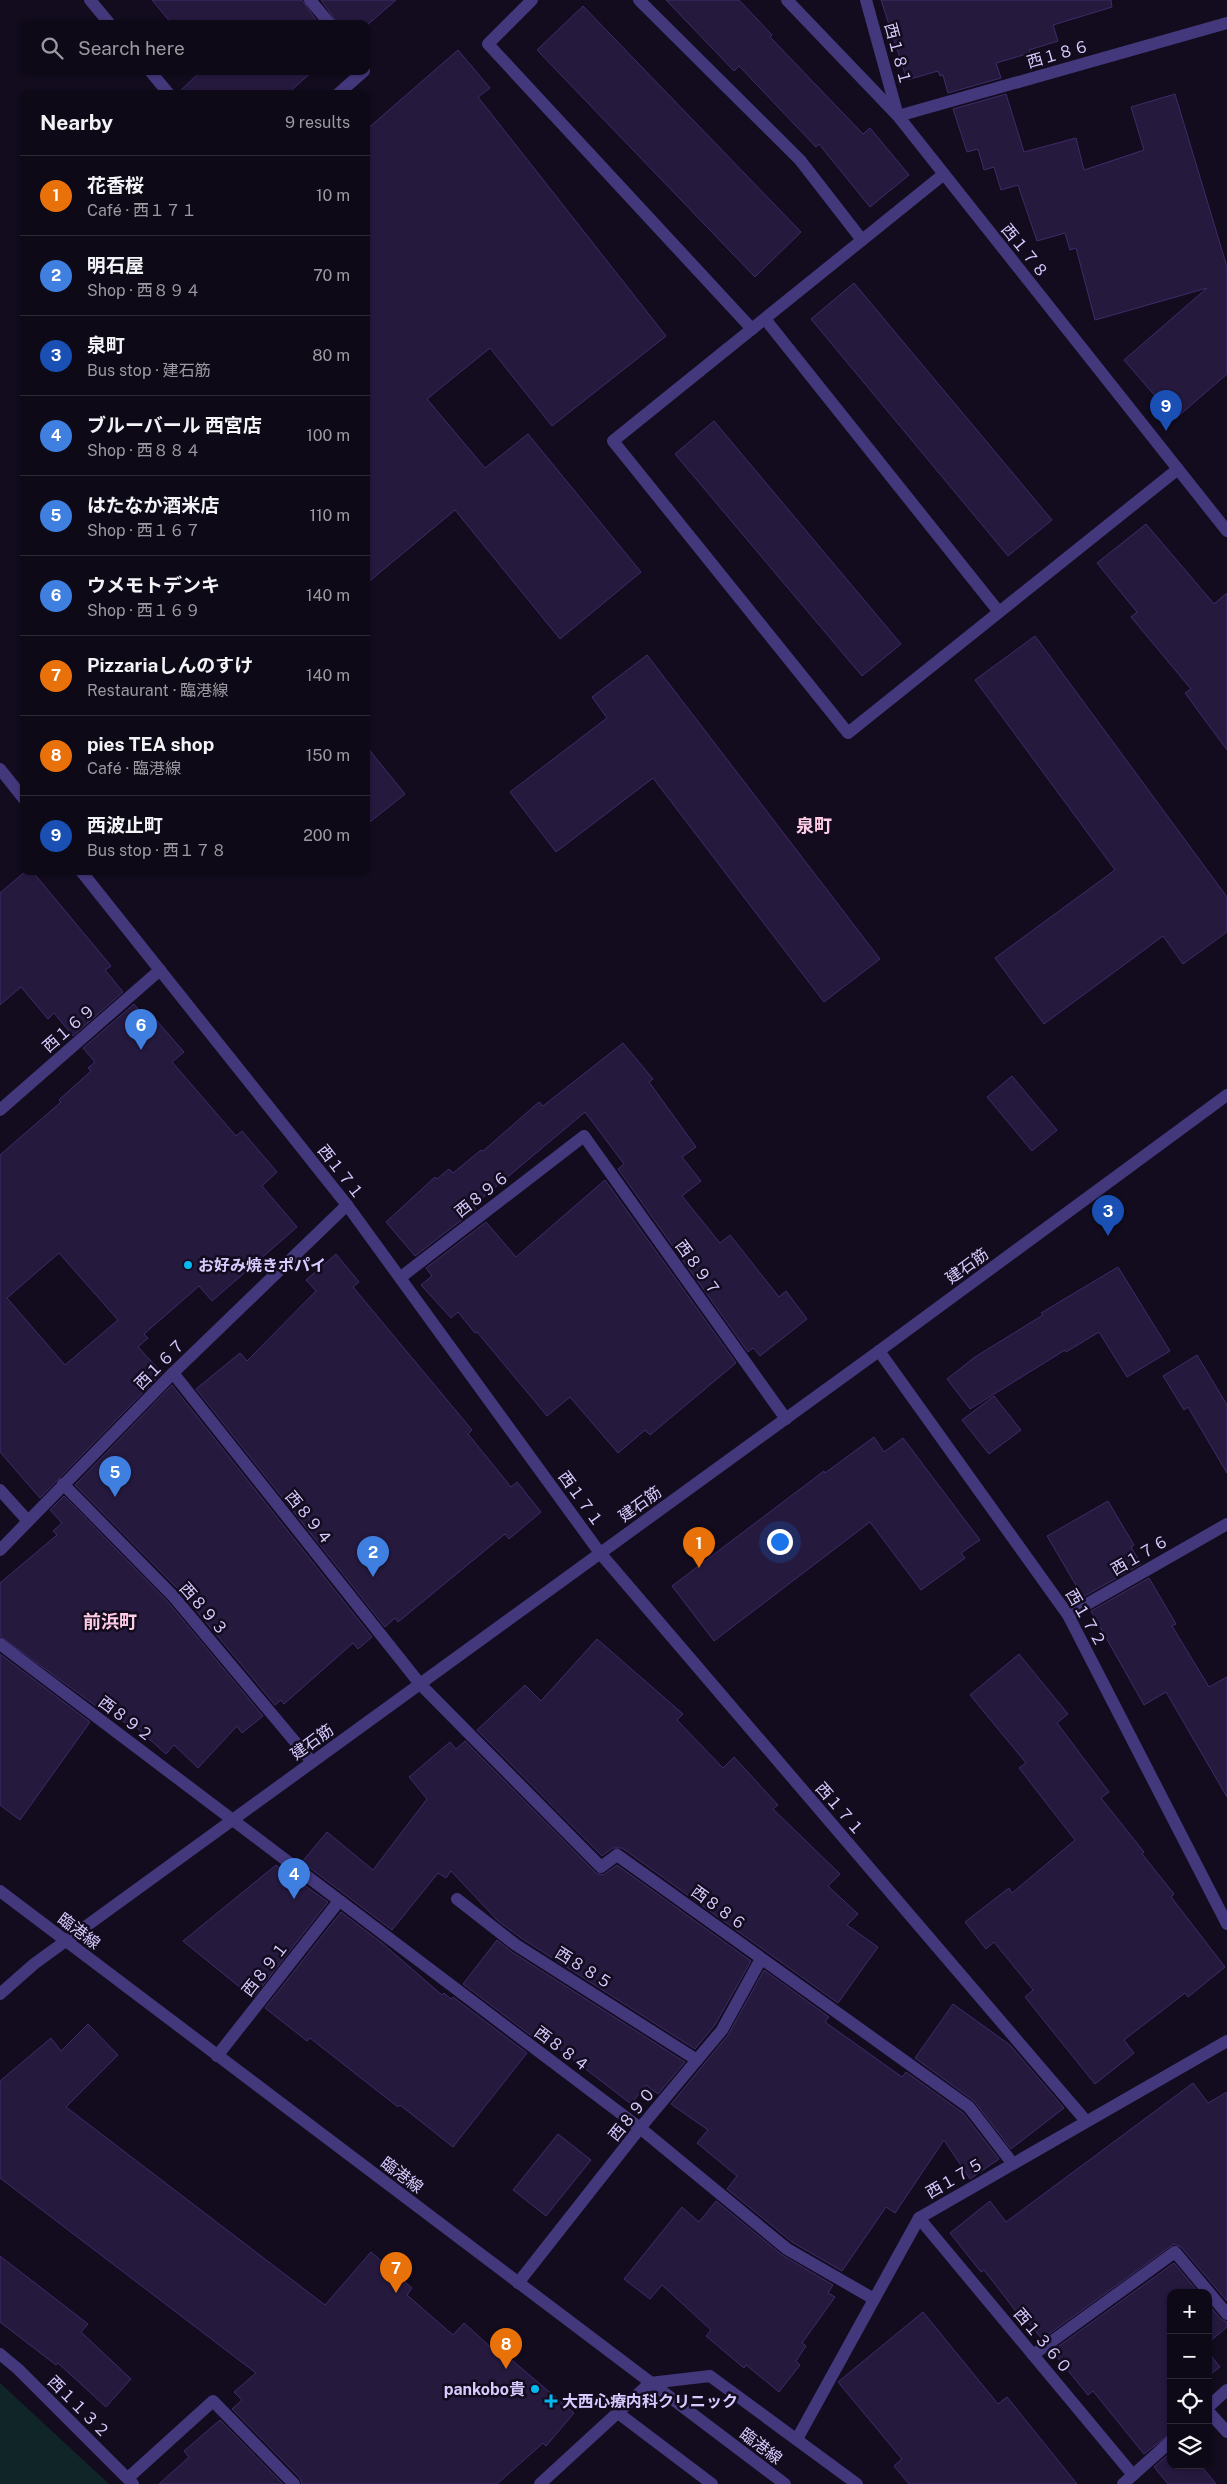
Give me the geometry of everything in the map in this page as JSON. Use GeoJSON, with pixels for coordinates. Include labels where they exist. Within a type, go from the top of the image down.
{"type":"FeatureCollection","features":[{"type":"Feature","properties":{"kind":"street"},"geometry":{"type":"LineString","coordinates":[[90,0],[107,20]]}},
{"type":"Feature","properties":{"kind":"street"},"geometry":{"type":"LineString","coordinates":[[310,0],[327,20]]}},
{"type":"Feature","properties":{"kind":"street"},"geometry":{"type":"LineString","coordinates":[[639,0],[800,160],[862,240]]}},
{"type":"Feature","properties":{"kind":"street","name":"西１７８"},"geometry":{"type":"LineString","coordinates":[[787,0],[898,116],[1227,531]]}},
{"type":"Feature","properties":{"kind":"street","name":"西１８１"},"geometry":{"type":"LineString","coordinates":[[866,0],[898,116]]}},
{"type":"Feature","properties":{"kind":"street"},"geometry":{"type":"LineString","coordinates":[[526,2],[488,44],[752,329]]}},
{"type":"Feature","properties":{"kind":"street","name":"西１８６"},"geometry":{"type":"LineString","coordinates":[[898,116],[1227,23]]}},
{"type":"Feature","properties":{"kind":"street"},"geometry":{"type":"LineString","coordinates":[[153,75],[166,90]]}},
{"type":"Feature","properties":{"kind":"street"},"geometry":{"type":"LineString","coordinates":[[343,90],[360,75]]}},
{"type":"Feature","properties":{"kind":"street"},"geometry":{"type":"LineString","coordinates":[[944,174],[613,441],[848,733],[1178,469]]}},
{"type":"Feature","properties":{"kind":"street"},"geometry":{"type":"LineString","coordinates":[[765,319],[999,612]]}},
{"type":"Feature","properties":{"kind":"street"},"geometry":{"type":"LineString","coordinates":[[0,769],[20,794]]}},
{"type":"Feature","properties":{"kind":"street","name":"西１７１"},"geometry":{"type":"LineString","coordinates":[[84,875],[347,1205],[600,1553],[1086,2121]]}},
{"type":"Feature","properties":{"kind":"street","name":"西１６９"},"geometry":{"type":"LineString","coordinates":[[0,1110],[160,970]]}},
{"type":"Feature","properties":{"kind":"street","name":"建石筋"},"geometry":{"type":"LineString","coordinates":[[0,1994],[34,1964],[879,1351],[1227,1095]]}},
{"type":"Feature","properties":{"kind":"street","name":"西８９６"},"geometry":{"type":"LineString","coordinates":[[400,1277],[584,1136]]}},
{"type":"Feature","properties":{"kind":"street","name":"西８９７"},"geometry":{"type":"LineString","coordinates":[[584,1136],[786,1418]]}},
{"type":"Feature","properties":{"kind":"street","name":"西１６７"},"geometry":{"type":"LineString","coordinates":[[0,1550],[172,1373],[347,1205]]}},
{"type":"Feature","properties":{"kind":"street","name":"西１７２"},"geometry":{"type":"LineString","coordinates":[[879,1351],[1068,1615],[1227,1924]]}},
{"type":"Feature","properties":{"kind":"street","name":"西８９４"},"geometry":{"type":"LineString","coordinates":[[172,1373],[420,1684]]}},
{"type":"Feature","properties":{"kind":"street","name":"西８９３"},"geometry":{"type":"LineString","coordinates":[[63,1484],[173,1596],[312,1762]]}},
{"type":"Feature","properties":{"kind":"street"},"geometry":{"type":"LineString","coordinates":[[0,1490],[28,1521]]}},
{"type":"Feature","properties":{"kind":"street","name":"西１７６"},"geometry":{"type":"LineString","coordinates":[[1068,1615],[1227,1524]]}},
{"type":"Feature","properties":{"kind":"street","name":"西８９２"},"geometry":{"type":"LineString","coordinates":[[0,1644],[232,1820]]}},
{"type":"Feature","properties":{"kind":"street","name":"西８８６"},"geometry":{"type":"LineString","coordinates":[[420,1684],[601,1867],[617,1855],[969,2108],[1013,2164]]}},
{"type":"Feature","properties":{"kind":"street","name":"西８８４"},"geometry":{"type":"LineString","coordinates":[[232,1820],[640,2128],[787,2250],[874,2299]]}},
{"type":"Feature","properties":{"kind":"street","name":"臨港線"},"geometry":{"type":"LineString","coordinates":[[0,1892],[784,2484]]}},
{"type":"Feature","properties":{"kind":"street","name":"西８８５"},"geometry":{"type":"LineString","coordinates":[[457,1898],[516,1945],[697,2060]]}},
{"type":"Feature","properties":{"kind":"street","name":"西８９１"},"geometry":{"type":"LineString","coordinates":[[217,2056],[339,1901]]}},
{"type":"Feature","properties":{"kind":"street","name":"西８９０"},"geometry":{"type":"LineString","coordinates":[[518,2283],[640,2128],[722,2030],[761,1959]]}},
{"type":"Feature","properties":{"kind":"street","name":"西１７５"},"geometry":{"type":"LineString","coordinates":[[797,2439],[919,2218],[1227,2041]]}},
{"type":"Feature","properties":{"kind":"street","name":"西１３６０"},"geometry":{"type":"LineString","coordinates":[[919,2218],[1133,2475]]}},
{"type":"Feature","properties":{"kind":"street"},"geometry":{"type":"LineString","coordinates":[[1033,2355],[1175,2252],[1227,2314]]}},
{"type":"Feature","properties":{"kind":"street","name":"西１１３２"},"geometry":{"type":"LineString","coordinates":[[0,2354],[18,2369],[130,2481]]}},
{"type":"Feature","properties":{"kind":"street"},"geometry":{"type":"LineString","coordinates":[[540,2484],[650,2383],[710,2376],[858,2484]]}},
{"type":"Feature","properties":{"kind":"street"},"geometry":{"type":"LineString","coordinates":[[1212,2403],[1227,2390]]}},
{"type":"Feature","properties":{"kind":"street"},"geometry":{"type":"LineString","coordinates":[[130,2481],[213,2401],[294,2484]]}},
{"type":"Feature","properties":{"kind":"street"},"geometry":{"type":"LineString","coordinates":[[618,2412],[712,2484]]}},
{"type":"Feature","properties":{"kind":"street"},"geometry":{"type":"LineString","coordinates":[[1212,2415],[1227,2432]]}},
{"type":"Feature","properties":{"kind":"street"},"geometry":{"type":"LineString","coordinates":[[1123,2484],[1167,2445]]}},
{"type":"Feature","properties":{"kind":"green space"},"geometry":{"type":"Polygon","coordinates":[[[0,2383],[109,2484],[0,2484],[0,2383]]]}},
{"type":"Feature","properties":{"kind":"building"},"geometry":{"type":"Polygon","coordinates":[[[152,0],[302,0],[316,20],[169,20],[152,0]]]}},
{"type":"Feature","properties":{"kind":"building"},"geometry":{"type":"Polygon","coordinates":[[[321,0],[396,0],[370,23],[370,20],[335,20],[321,0]]]}},
{"type":"Feature","properties":{"kind":"building"},"geometry":{"type":"Polygon","coordinates":[[[666,0],[739,0],[772,35],[770,37],[863,134],[870,128],[909,175],[870,207],[819,144],[816,147],[739,66],[734,71],[666,0]]]}},
{"type":"Feature","properties":{"kind":"building"},"geometry":{"type":"Polygon","coordinates":[[[881,0],[1111,0],[1112,7],[1053,25],[1058,41],[1029,50],[1030,53],[996,63],[1001,78],[948,93],[943,75],[940,76],[938,71],[907,80],[881,0]]]}},
{"type":"Feature","properties":{"kind":"building"},"geometry":{"type":"Polygon","coordinates":[[[583,6],[801,232],[755,277],[537,50],[583,6]]]}},
{"type":"Feature","properties":{"kind":"building"},"geometry":{"type":"Polygon","coordinates":[[[458,50],[490,88],[478,97],[666,336],[552,426],[490,348],[427,399],[485,468],[528,434],[641,572],[560,639],[455,510],[370,581],[370,127],[458,50]]]}},
{"type":"Feature","properties":{"kind":"building"},"geometry":{"type":"Polygon","coordinates":[[[197,75],[308,75],[292,90],[181,90],[197,75]]]}},
{"type":"Feature","properties":{"kind":"building"},"geometry":{"type":"Polygon","coordinates":[[[1006,94],[1024,152],[1076,138],[1084,170],[1144,150],[1131,107],[1175,94],[1227,267],[1227,374],[1175,419],[1124,360],[1207,288],[1095,320],[1076,248],[1070,250],[1065,233],[1037,241],[1018,185],[1001,190],[994,167],[984,170],[978,149],[967,152],[953,109],[1006,94]]]}},
{"type":"Feature","properties":{"kind":"building"},"geometry":{"type":"Polygon","coordinates":[[[854,283],[1052,520],[1008,556],[811,319],[854,283]]]}},
{"type":"Feature","properties":{"kind":"building"},"geometry":{"type":"Polygon","coordinates":[[[714,421],[901,644],[862,676],[675,454],[714,421]]]}},
{"type":"Feature","properties":{"kind":"building"},"geometry":{"type":"Polygon","coordinates":[[[1146,524],[1214,604],[1227,593],[1227,750],[1185,693],[1191,689],[1131,617],[1137,612],[1097,563],[1146,524]]]}},
{"type":"Feature","properties":{"kind":"building"},"geometry":{"type":"Polygon","coordinates":[[[1035,636],[1227,897],[1227,932],[1183,964],[1163,936],[1044,1024],[995,958],[1115,870],[975,680],[1035,636]]]}},
{"type":"Feature","properties":{"kind":"building"},"geometry":{"type":"Polygon","coordinates":[[[647,655],[880,959],[824,1002],[653,778],[556,852],[510,792],[607,718],[592,697],[647,655]]]}},
{"type":"Feature","properties":{"kind":"building"},"geometry":{"type":"Polygon","coordinates":[[[370,751],[405,794],[370,822],[370,751]]]}},
{"type":"Feature","properties":{"kind":"building"},"geometry":{"type":"Polygon","coordinates":[[[21,875],[35,875],[111,966],[105,970],[123,992],[73,1036],[54,1013],[48,1019],[21,987],[0,1005],[0,893],[21,875]]]}},
{"type":"Feature","properties":{"kind":"building"},"geometry":{"type":"Polygon","coordinates":[[[134,1004],[144,1016],[149,1012],[184,1052],[172,1062],[236,1136],[242,1131],[277,1172],[262,1186],[297,1227],[212,1301],[199,1286],[144,1334],[148,1338],[138,1347],[162,1373],[40,1498],[0,1452],[0,1155],[61,1102],[59,1100],[91,1071],[88,1068],[95,1062],[83,1048],[134,1004]],[[59,1253],[7,1298],[65,1365],[118,1320],[59,1253]]]}},
{"type":"Feature","properties":{"kind":"building"},"geometry":{"type":"Polygon","coordinates":[[[623,1043],[653,1079],[649,1082],[696,1147],[682,1157],[701,1181],[682,1196],[720,1243],[730,1235],[779,1297],[786,1291],[807,1319],[760,1356],[753,1348],[748,1352],[618,1169],[624,1164],[585,1112],[473,1206],[476,1209],[415,1256],[386,1222],[435,1177],[437,1179],[449,1169],[453,1173],[481,1150],[483,1151],[539,1102],[543,1106],[623,1043]]]}},
{"type":"Feature","properties":{"kind":"building"},"geometry":{"type":"Polygon","coordinates":[[[1012,1076],[1057,1130],[1032,1151],[987,1097],[1012,1076]]]}},
{"type":"Feature","properties":{"kind":"building"},"geometry":{"type":"Polygon","coordinates":[[[605,1180],[736,1363],[650,1435],[645,1430],[618,1453],[570,1397],[547,1416],[458,1312],[451,1318],[421,1285],[432,1276],[426,1268],[486,1222],[516,1257],[605,1180]]]}},
{"type":"Feature","properties":{"kind":"building"},"geometry":{"type":"Polygon","coordinates":[[[336,1254],[359,1282],[353,1287],[472,1430],[468,1434],[511,1487],[517,1482],[541,1512],[509,1539],[505,1534],[398,1622],[395,1618],[385,1627],[196,1389],[240,1353],[247,1361],[316,1291],[306,1280],[336,1254]]]}},
{"type":"Feature","properties":{"kind":"building"},"geometry":{"type":"Polygon","coordinates":[[[1118,1267],[1170,1351],[1127,1377],[1099,1332],[1066,1352],[1065,1350],[970,1409],[947,1379],[975,1357],[1043,1315],[1041,1313],[1118,1267]]]}},
{"type":"Feature","properties":{"kind":"building"},"geometry":{"type":"Polygon","coordinates":[[[1197,1355],[1227,1405],[1227,1473],[1188,1407],[1184,1410],[1163,1376],[1197,1355]]]}},
{"type":"Feature","properties":{"kind":"building"},"geometry":{"type":"Polygon","coordinates":[[[172,1385],[372,1637],[358,1649],[353,1643],[284,1704],[281,1700],[275,1705],[179,1590],[75,1485],[172,1385]]]}},
{"type":"Feature","properties":{"kind":"building"},"geometry":{"type":"Polygon","coordinates":[[[994,1396],[1021,1430],[989,1454],[962,1420],[994,1396]]]}},
{"type":"Feature","properties":{"kind":"building"},"geometry":{"type":"Polygon","coordinates":[[[874,1437],[884,1452],[903,1438],[980,1540],[961,1553],[965,1558],[921,1590],[870,1522],[714,1641],[672,1586],[824,1471],[825,1473],[874,1437]]]}},
{"type":"Feature","properties":{"kind":"building"},"geometry":{"type":"Polygon","coordinates":[[[64,1496],[167,1601],[263,1716],[242,1733],[237,1726],[198,1768],[174,1745],[166,1754],[129,1721],[126,1724],[104,1704],[100,1709],[0,1636],[0,1583],[57,1535],[53,1531],[62,1523],[50,1510],[64,1496]]]}},
{"type":"Feature","properties":{"kind":"building"},"geometry":{"type":"Polygon","coordinates":[[[1108,1501],[1134,1545],[1131,1547],[1141,1564],[1083,1597],[1047,1536],[1108,1501]]]}},
{"type":"Feature","properties":{"kind":"building"},"geometry":{"type":"Polygon","coordinates":[[[1149,1578],[1176,1624],[1172,1626],[1209,1687],[1227,1677],[1227,1797],[1166,1692],[1144,1705],[1091,1611],[1149,1578]]]}},
{"type":"Feature","properties":{"kind":"building"},"geometry":{"type":"Polygon","coordinates":[[[597,1639],[683,1714],[677,1720],[723,1768],[734,1757],[778,1805],[773,1809],[840,1874],[828,1886],[858,1914],[847,1925],[878,1947],[838,2003],[622,1848],[613,1848],[602,1856],[477,1730],[525,1685],[541,1701],[597,1639]]]}},
{"type":"Feature","properties":{"kind":"building"},"geometry":{"type":"Polygon","coordinates":[[[0,1654],[90,1722],[20,1820],[0,1805],[0,1654]]]}},
{"type":"Feature","properties":{"kind":"building"},"geometry":{"type":"Polygon","coordinates":[[[1019,1654],[1068,1714],[1057,1723],[1109,1792],[1101,1798],[1144,1852],[1142,1854],[1174,1894],[1171,1897],[1225,1967],[1188,1997],[1185,1993],[1124,2040],[1134,2053],[1095,2084],[1025,1997],[1033,1990],[994,1942],[986,1949],[965,1922],[1009,1888],[1012,1893],[1075,1840],[1019,1768],[1026,1763],[970,1695],[1019,1654]]]}},
{"type":"Feature","properties":{"kind":"building"},"geometry":{"type":"Polygon","coordinates":[[[465,1741],[596,1873],[603,1875],[617,1865],[751,1961],[715,2025],[695,2049],[521,1938],[498,1921],[451,1871],[446,1878],[438,1873],[392,1930],[302,1862],[327,1832],[373,1870],[427,1799],[409,1777],[450,1742],[456,1749],[465,1741]]]}},
{"type":"Feature","properties":{"kind":"building"},"geometry":{"type":"Polygon","coordinates":[[[276,1865],[328,1902],[253,1998],[183,1941],[276,1865]]]}},
{"type":"Feature","properties":{"kind":"building"},"geometry":{"type":"Polygon","coordinates":[[[341,1912],[382,1943],[442,1995],[444,1993],[451,1999],[453,1997],[527,2053],[453,2147],[400,2105],[398,2107],[310,2038],[307,2041],[265,2008],[341,1912]]]}},
{"type":"Feature","properties":{"kind":"building"},"geometry":{"type":"Polygon","coordinates":[[[497,1940],[512,1952],[685,2062],[658,2094],[646,2085],[631,2104],[553,2044],[552,2046],[540,2036],[537,2040],[463,1984],[497,1940]]]}},
{"type":"Feature","properties":{"kind":"building"},"geometry":{"type":"Polygon","coordinates":[[[764,1970],[829,2017],[825,2022],[902,2077],[906,2072],[963,2113],[999,2159],[970,2179],[944,2140],[895,2213],[886,2207],[842,2271],[792,2242],[727,2189],[737,2176],[697,2143],[708,2130],[671,2104],[728,2035],[764,1970]]]}},
{"type":"Feature","properties":{"kind":"building"},"geometry":{"type":"Polygon","coordinates":[[[953,2004],[1010,2045],[1064,2108],[1011,2149],[974,2101],[915,2058],[953,2004]]]}},
{"type":"Feature","properties":{"kind":"building"},"geometry":{"type":"Polygon","coordinates":[[[88,2024],[118,2055],[66,2107],[325,2305],[371,2252],[412,2288],[407,2295],[453,2335],[464,2323],[496,2352],[499,2349],[574,2413],[546,2446],[543,2443],[497,2484],[302,2484],[300,2478],[232,2409],[242,2400],[234,2392],[256,2373],[0,2178],[0,2081],[51,2038],[61,2051],[88,2024]]]}},
{"type":"Feature","properties":{"kind":"building"},"geometry":{"type":"Polygon","coordinates":[[[1193,2083],[1208,2103],[1227,2092],[1227,2301],[1181,2247],[1174,2244],[1042,2339],[1027,2321],[1025,2323],[984,2270],[981,2272],[950,2233],[990,2201],[1006,2222],[1193,2083]]]}},
{"type":"Feature","properties":{"kind":"building"},"geometry":{"type":"Polygon","coordinates":[[[558,2134],[591,2160],[546,2216],[513,2190],[558,2134]]]}},
{"type":"Feature","properties":{"kind":"building"},"geometry":{"type":"Polygon","coordinates":[[[716,2201],[782,2255],[833,2285],[828,2293],[835,2297],[802,2343],[806,2346],[796,2361],[800,2365],[779,2392],[746,2365],[744,2368],[706,2336],[711,2330],[662,2285],[650,2299],[624,2279],[682,2207],[699,2222],[716,2201]]]}},
{"type":"Feature","properties":{"kind":"building"},"geometry":{"type":"Polygon","coordinates":[[[0,2256],[88,2324],[81,2332],[131,2379],[106,2407],[58,2363],[56,2365],[0,2322],[0,2256]]]}},
{"type":"Feature","properties":{"kind":"building"},"geometry":{"type":"Polygon","coordinates":[[[1174,2263],[1196,2289],[1167,2289],[1167,2436],[1144,2454],[1093,2391],[1088,2395],[1052,2351],[1174,2263]]]}},
{"type":"Feature","properties":{"kind":"building"},"geometry":{"type":"Polygon","coordinates":[[[1212,2309],[1221,2319],[1227,2322],[1227,2327],[1212,2340],[1212,2309]]]}},
{"type":"Feature","properties":{"kind":"building"},"geometry":{"type":"Polygon","coordinates":[[[923,2312],[998,2404],[1007,2397],[1077,2484],[909,2484],[894,2466],[902,2459],[838,2382],[923,2312]]]}},
{"type":"Feature","properties":{"kind":"building"},"geometry":{"type":"Polygon","coordinates":[[[1212,2357],[1220,2367],[1212,2373],[1212,2357]]]}},
{"type":"Feature","properties":{"kind":"building"},"geometry":{"type":"Polygon","coordinates":[[[220,2420],[283,2484],[159,2484],[189,2457],[184,2451],[220,2420]]]}},
{"type":"Feature","properties":{"kind":"building"},"geometry":{"type":"Polygon","coordinates":[[[1167,2456],[1167,2469],[1204,2469],[1216,2484],[1168,2484],[1154,2467],[1167,2456]]]}},
{"type":"Feature","properties":{"kind":"place","name":"西波止町"},"geometry":{"type":"Point","coordinates":[1166,431]}},
{"type":"Feature","properties":{"kind":"place","name":"ウメモトデンキ"},"geometry":{"type":"Point","coordinates":[141,1050]}},
{"type":"Feature","properties":{"kind":"place","name":"泉町"},"geometry":{"type":"Point","coordinates":[1108,1236]}},
{"type":"Feature","properties":{"kind":"place","name":"お好み焼きポパイ"},"geometry":{"type":"Point","coordinates":[188,1265]}},
{"type":"Feature","properties":{"kind":"place","name":"はたなか酒米店"},"geometry":{"type":"Point","coordinates":[115,1497]}},
{"type":"Feature","properties":{"kind":"place","name":"花香桜"},"geometry":{"type":"Point","coordinates":[699,1568]}},
{"type":"Feature","properties":{"kind":"place","name":"明石屋"},"geometry":{"type":"Point","coordinates":[373,1577]}},
{"type":"Feature","properties":{"kind":"place","name":"ブルーバール 西宮店"},"geometry":{"type":"Point","coordinates":[294,1899]}},
{"type":"Feature","properties":{"kind":"place","name":"Pizzariaしんのすけ"},"geometry":{"type":"Point","coordinates":[396,2293]}},
{"type":"Feature","properties":{"kind":"place","name":"pies TEA shop"},"geometry":{"type":"Point","coordinates":[506,2369]}},
{"type":"Feature","properties":{"kind":"place","name":"pankobo貴"},"geometry":{"type":"Point","coordinates":[535,2389]}},
{"type":"Feature","properties":{"kind":"place","name":"大西心療内科クリニック"},"geometry":{"type":"Point","coordinates":[551,2401]}},
{"type":"Feature","properties":{"kind":"district","name":"泉町"},"geometry":{"type":"Point","coordinates":[814,825]}},
{"type":"Feature","properties":{"kind":"district","name":"前浜町"},"geometry":{"type":"Point","coordinates":[110,1621]}}]}
